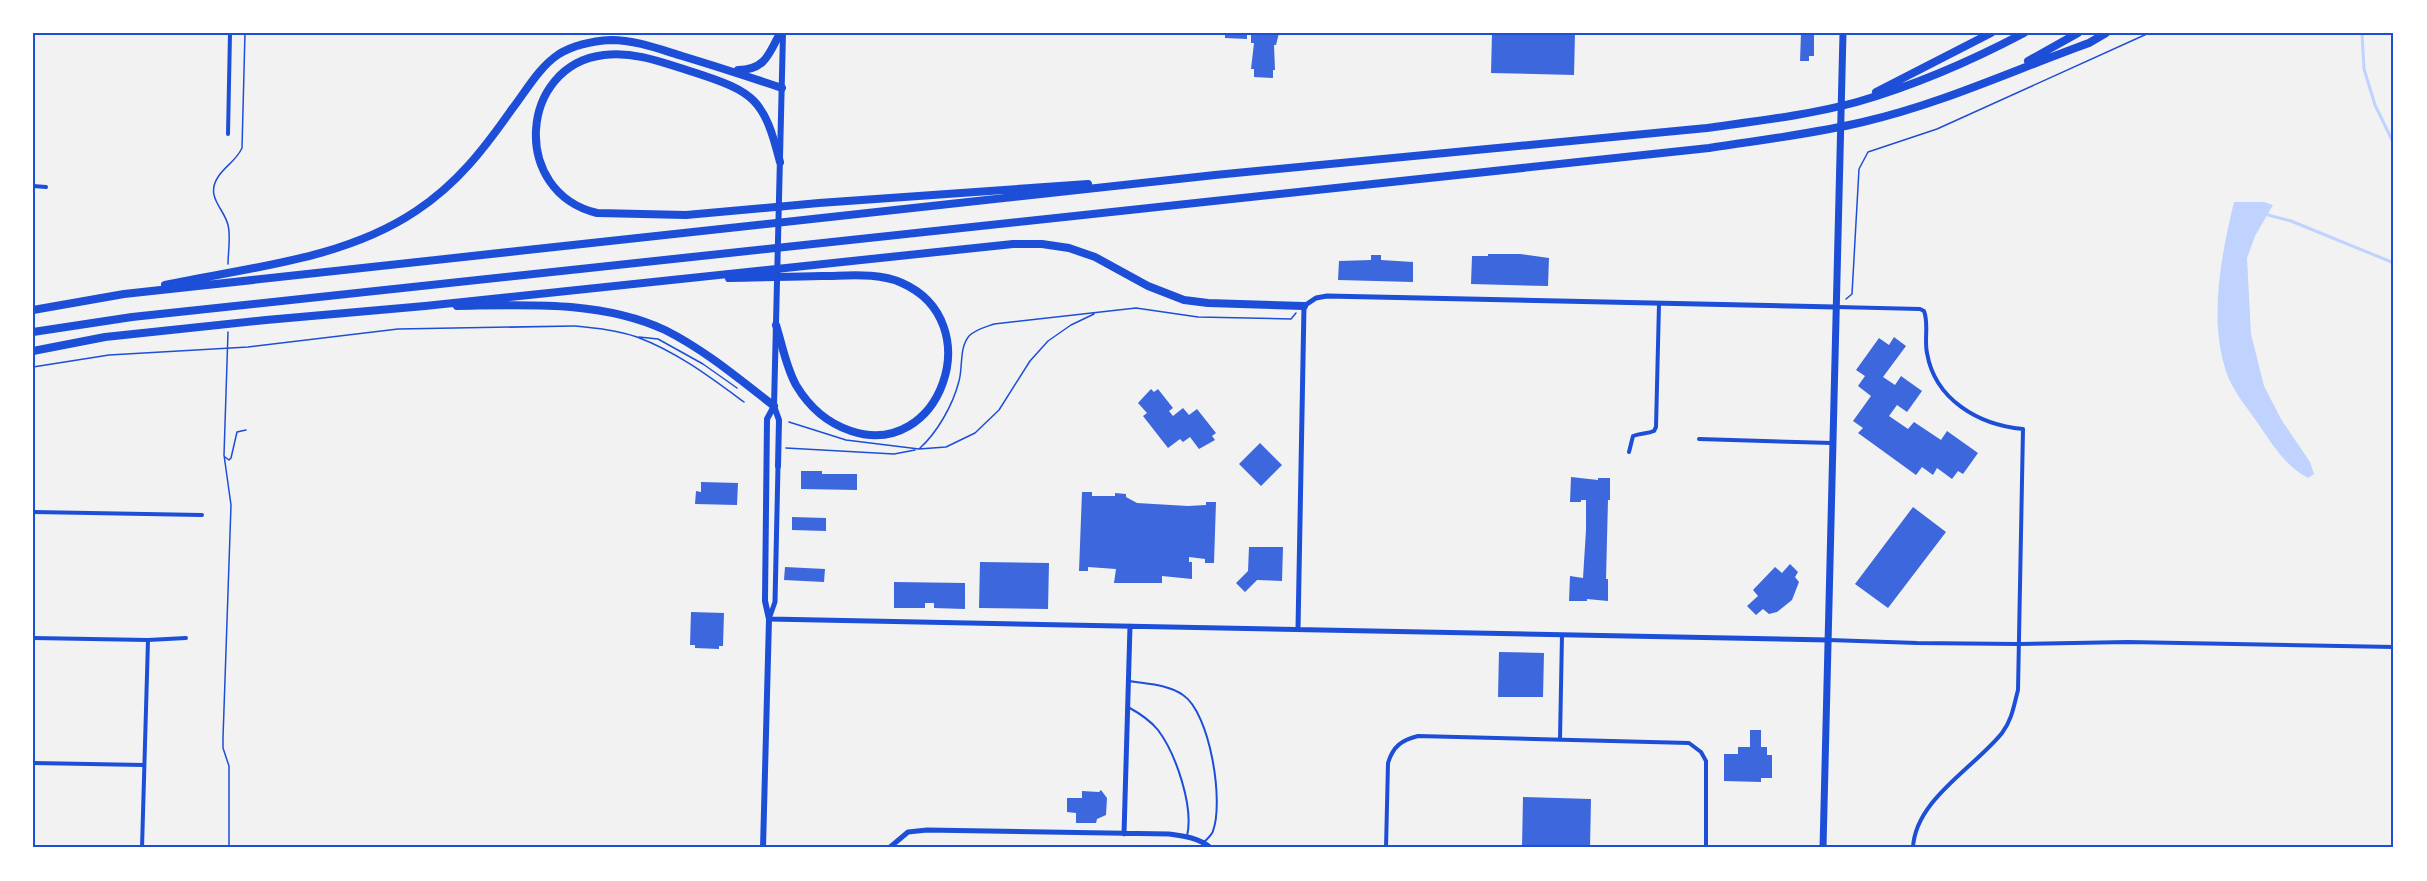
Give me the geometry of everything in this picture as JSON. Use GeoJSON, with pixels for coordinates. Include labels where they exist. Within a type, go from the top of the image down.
{"type":"FeatureCollection","features":[{"type":"Feature","properties":{"kind":"highway"},"geometry":{"type":"LineString","coordinates":[[729,70],[748,70],[759,66],[781,33]]}},
{"type":"Feature","properties":{"kind":"highway"},"geometry":{"type":"LineString","coordinates":[[1856,102],[1991,33]]}},
{"type":"Feature","properties":{"kind":"highway"},"geometry":{"type":"LineString","coordinates":[[124,294],[1215,175],[1707,128],[1785,117],[1856,102],[1936,75],[2024,33]]}},
{"type":"Feature","properties":{"kind":"highway"},"geometry":{"type":"LineString","coordinates":[[2008,72],[2078,33]]}},
{"type":"Feature","properties":{"kind":"highway"},"geometry":{"type":"LineString","coordinates":[[33,332],[144,316],[1709,148],[1862,122],[1938,100],[2089,43],[2106,33]]}},
{"type":"Feature","properties":{"kind":"highway"},"geometry":{"type":"LineString","coordinates":[[33,310],[293,260],[360,240],[397,222],[438,196],[460,176],[491,140],[543,69],[561,53],[579,45],[612,40],[638,44],[782,88]]}},
{"type":"Feature","properties":{"kind":"highway"},"geometry":{"type":"LineString","coordinates":[[780,162],[763,110],[750,96],[726,82],[638,56],[602,55],[576,64],[561,76],[549,91],[537,119],[536,153],[544,172],[553,185],[565,197],[585,210],[613,214],[686,215],[831,202],[1215,175]]}},
{"type":"Feature","properties":{"kind":"highway"},"geometry":{"type":"LineString","coordinates":[[33,351],[105,337],[1013,244],[1042,244],[1070,248],[1095,257],[1148,286],[1184,300],[1208,303],[1305,306]]}},
{"type":"Feature","properties":{"kind":"highway"},"geometry":{"type":"LineString","coordinates":[[683,278],[863,276],[900,282],[925,296],[933,304],[942,320],[948,348],[943,383],[927,411],[904,429],[869,436],[845,429],[820,415],[796,385],[776,325]]}},
{"type":"Feature","properties":{"kind":"highway"},"geometry":{"type":"LineString","coordinates":[[425,306],[567,307],[622,315],[684,340],[705,353],[774,406]]}},
{"type":"Feature","properties":{"kind":"main road"},"geometry":{"type":"LineString","coordinates":[[778,466],[779,420],[774,406],[782,88],[781,33]]}},
{"type":"Feature","properties":{"kind":"main road"},"geometry":{"type":"LineString","coordinates":[[1823,848],[1843,33]]}},
{"type":"Feature","properties":{"kind":"main road"},"geometry":{"type":"LineString","coordinates":[[763,848],[769,619],[765,601],[767,419],[774,406]]}},
{"type":"Feature","properties":{"kind":"street"},"geometry":{"type":"LineString","coordinates":[[228,134],[230,33]]}},
{"type":"Feature","properties":{"kind":"street"},"geometry":{"type":"LineString","coordinates":[[33,186],[46,187]]}},
{"type":"Feature","properties":{"kind":"street"},"geometry":{"type":"LineString","coordinates":[[1298,629],[1305,306],[1316,298],[1327,296],[1920,309],[1924,311],[1929,364],[1940,386],[1949,397],[1973,416],[1992,424],[2023,429],[2018,690],[2002,733],[1939,795],[1918,823],[1913,848]]}},
{"type":"Feature","properties":{"kind":"street"},"geometry":{"type":"LineString","coordinates":[[1629,452],[1633,436],[1640,433],[1649,434],[1656,427],[1659,304]]}},
{"type":"Feature","properties":{"kind":"street"},"geometry":{"type":"LineString","coordinates":[[1699,439],[1832,443]]}},
{"type":"Feature","properties":{"kind":"street"},"geometry":{"type":"LineString","coordinates":[[778,466],[775,602],[769,619],[2018,644],[2128,642],[2394,646]]}},
{"type":"Feature","properties":{"kind":"street"},"geometry":{"type":"LineString","coordinates":[[33,512],[202,515]]}},
{"type":"Feature","properties":{"kind":"street"},"geometry":{"type":"LineString","coordinates":[[1124,834],[1130,626]]}},
{"type":"Feature","properties":{"kind":"street"},"geometry":{"type":"LineString","coordinates":[[1560,739],[1562,634]]}},
{"type":"Feature","properties":{"kind":"street"},"geometry":{"type":"LineString","coordinates":[[33,638],[148,640],[186,638]]}},
{"type":"Feature","properties":{"kind":"street"},"geometry":{"type":"LineString","coordinates":[[142,848],[148,640]]}},
{"type":"Feature","properties":{"kind":"street"},"geometry":{"type":"LineString","coordinates":[[1386,848],[1390,755],[1398,744],[1418,736],[1681,742],[1696,747],[1706,761],[1708,770],[1706,848]]}},
{"type":"Feature","properties":{"kind":"street"},"geometry":{"type":"LineString","coordinates":[[33,763],[144,765]]}},
{"type":"Feature","properties":{"kind":"street"},"geometry":{"type":"LineString","coordinates":[[889,848],[901,837],[916,830],[1187,836],[1204,842],[1211,848]]}},
{"type":"Feature","properties":{"kind":"lane"},"geometry":{"type":"LineString","coordinates":[[1129,681],[1165,687],[1182,694],[1195,706],[1202,720],[1213,762],[1215,783],[1213,832],[1204,842]]}},
{"type":"Feature","properties":{"kind":"lane"},"geometry":{"type":"LineString","coordinates":[[1128,707],[1156,728],[1171,754],[1188,808],[1187,836]]}},
{"type":"Feature","properties":{"kind":"path"},"geometry":{"type":"LineString","coordinates":[[228,254],[228,228],[213,196],[217,178],[237,158],[242,148],[245,33]]}},
{"type":"Feature","properties":{"kind":"path"},"geometry":{"type":"LineString","coordinates":[[1852,294],[1859,169],[1868,152],[1937,129],[2149,33]]}},
{"type":"Feature","properties":{"kind":"path"},"geometry":{"type":"LineString","coordinates":[[919,449],[931,438],[955,393],[960,380],[964,345],[970,336],[981,328],[994,324],[1136,308],[1198,317],[1291,319],[1305,306]]}},
{"type":"Feature","properties":{"kind":"path"},"geometry":{"type":"LineString","coordinates":[[785,448],[894,454],[946,447],[975,433],[999,410],[1030,361],[1048,341],[1096,313]]}},
{"type":"Feature","properties":{"kind":"path"},"geometry":{"type":"LineString","coordinates":[[33,367],[110,355],[248,347],[398,329],[574,326],[601,329],[635,337],[661,347],[700,370],[744,402]]}},
{"type":"Feature","properties":{"kind":"path"},"geometry":{"type":"LineString","coordinates":[[635,337],[658,339],[703,364],[742,391]]}},
{"type":"Feature","properties":{"kind":"path"},"geometry":{"type":"LineString","coordinates":[[228,352],[224,455],[231,505],[223,748],[229,766],[229,848]]}},
{"type":"Feature","properties":{"kind":"path"},"geometry":{"type":"LineString","coordinates":[[224,455],[226,459],[231,458],[237,432],[246,430]]}},
{"type":"Feature","properties":{"kind":"water"},"geometry":{"type":"Polygon","coordinates":[[[2234,202],[2264,202],[2273,205],[2255,236],[2247,258],[2251,334],[2264,386],[2281,419],[2310,462],[2314,474],[2308,478],[2293,468],[2269,440],[2235,391],[2222,358],[2217,314],[2218,290],[2234,202]]]}},
{"type":"Feature","properties":{"kind":"building"},"geometry":{"type":"Polygon","coordinates":[[[1225,33],[1247,33],[1247,39],[1225,38],[1225,33]]]}},
{"type":"Feature","properties":{"kind":"building"},"geometry":{"type":"Polygon","coordinates":[[[1251,33],[1279,33],[1276,45],[1274,45],[1273,78],[1254,77],[1254,69],[1251,69],[1254,43],[1251,43],[1251,33]]]}},
{"type":"Feature","properties":{"kind":"building"},"geometry":{"type":"Polygon","coordinates":[[[1492,33],[1575,33],[1574,75],[1491,73],[1492,33]]]}},
{"type":"Feature","properties":{"kind":"building"},"geometry":{"type":"Polygon","coordinates":[[[1801,33],[1814,35],[1814,56],[1809,56],[1809,61],[1800,61],[1801,33]]]}},
{"type":"Feature","properties":{"kind":"building"},"geometry":{"type":"Polygon","coordinates":[[[1488,254],[1520,254],[1549,258],[1548,286],[1471,284],[1472,256],[1488,256],[1488,254]]]}},
{"type":"Feature","properties":{"kind":"building"},"geometry":{"type":"Polygon","coordinates":[[[1371,255],[1381,255],[1381,260],[1413,262],[1413,282],[1338,280],[1339,261],[1371,260],[1371,255]]]}},
{"type":"Feature","properties":{"kind":"building"},"geometry":{"type":"Polygon","coordinates":[[[1894,337],[1906,346],[1883,377],[1895,385],[1901,376],[1922,391],[1907,412],[1897,405],[1889,416],[1908,429],[1914,422],[1941,440],[1947,431],[1978,453],[1963,474],[1958,471],[1952,479],[1937,468],[1933,475],[1922,467],[1916,475],[1858,433],[1863,428],[1853,421],[1871,396],[1858,386],[1865,376],[1856,370],[1879,338],[1889,345],[1894,337]]]}},
{"type":"Feature","properties":{"kind":"building"},"geometry":{"type":"Polygon","coordinates":[[[1151,389],[1154,392],[1158,389],[1173,408],[1169,411],[1173,416],[1183,408],[1189,415],[1197,409],[1216,433],[1212,436],[1215,440],[1199,449],[1190,437],[1183,442],[1180,439],[1168,448],[1143,416],[1147,413],[1138,403],[1151,389]]]}},
{"type":"Feature","properties":{"kind":"building"},"geometry":{"type":"Polygon","coordinates":[[[1260,443],[1282,465],[1261,486],[1239,464],[1260,443]]]}},
{"type":"Feature","properties":{"kind":"building"},"geometry":{"type":"Polygon","coordinates":[[[801,471],[822,471],[822,474],[857,474],[857,490],[801,489],[801,471]]]}},
{"type":"Feature","properties":{"kind":"building"},"geometry":{"type":"Polygon","coordinates":[[[1571,477],[1598,480],[1598,478],[1610,478],[1606,579],[1608,579],[1608,601],[1587,599],[1587,601],[1569,601],[1570,576],[1583,578],[1586,530],[1586,500],[1570,502],[1571,477]]]}},
{"type":"Feature","properties":{"kind":"building"},"geometry":{"type":"Polygon","coordinates":[[[701,482],[738,483],[737,505],[695,504],[696,491],[701,492],[701,482]]]}},
{"type":"Feature","properties":{"kind":"building"},"geometry":{"type":"Polygon","coordinates":[[[1082,492],[1092,492],[1092,496],[1126,494],[1126,497],[1137,503],[1188,506],[1216,502],[1214,563],[1205,563],[1205,559],[1189,557],[1189,562],[1192,562],[1192,579],[1162,576],[1162,583],[1114,583],[1116,569],[1088,567],[1088,571],[1079,571],[1082,492]]]}},
{"type":"Feature","properties":{"kind":"building"},"geometry":{"type":"Polygon","coordinates":[[[1913,507],[1946,532],[1888,608],[1855,584],[1913,507]]]}},
{"type":"Feature","properties":{"kind":"building"},"geometry":{"type":"Polygon","coordinates":[[[792,517],[826,518],[826,531],[792,530],[792,517]]]}},
{"type":"Feature","properties":{"kind":"building"},"geometry":{"type":"Polygon","coordinates":[[[1249,547],[1283,547],[1282,581],[1257,580],[1245,592],[1236,583],[1248,571],[1249,547]]]}},
{"type":"Feature","properties":{"kind":"building"},"geometry":{"type":"Polygon","coordinates":[[[980,562],[1049,563],[1048,609],[979,608],[980,562]]]}},
{"type":"Feature","properties":{"kind":"building"},"geometry":{"type":"Polygon","coordinates":[[[1790,564],[1798,572],[1795,577],[1799,582],[1792,600],[1777,612],[1769,614],[1763,609],[1756,615],[1747,606],[1758,596],[1753,590],[1775,567],[1782,573],[1790,564]]]}},
{"type":"Feature","properties":{"kind":"building"},"geometry":{"type":"Polygon","coordinates":[[[785,567],[825,569],[824,582],[784,580],[785,567]]]}},
{"type":"Feature","properties":{"kind":"building"},"geometry":{"type":"Polygon","coordinates":[[[894,582],[965,583],[965,609],[934,608],[934,603],[925,603],[925,608],[894,608],[894,582]]]}},
{"type":"Feature","properties":{"kind":"building"},"geometry":{"type":"Polygon","coordinates":[[[691,612],[724,613],[723,646],[719,646],[719,649],[695,648],[695,645],[690,645],[691,612]]]}},
{"type":"Feature","properties":{"kind":"building"},"geometry":{"type":"Polygon","coordinates":[[[1499,652],[1544,653],[1543,697],[1498,697],[1499,652]]]}},
{"type":"Feature","properties":{"kind":"building"},"geometry":{"type":"Polygon","coordinates":[[[1750,730],[1761,730],[1761,747],[1767,747],[1767,755],[1772,755],[1772,778],[1761,778],[1761,782],[1724,781],[1724,754],[1738,754],[1738,747],[1750,747],[1750,730]]]}},
{"type":"Feature","properties":{"kind":"building"},"geometry":{"type":"Polygon","coordinates":[[[1101,790],[1107,798],[1106,815],[1097,819],[1096,823],[1076,823],[1076,813],[1067,812],[1067,798],[1082,798],[1082,791],[1099,792],[1101,790]]]}},
{"type":"Feature","properties":{"kind":"building"},"geometry":{"type":"Polygon","coordinates":[[[1523,797],[1591,799],[1590,848],[1522,847],[1523,797]]]}},
{"type":"Feature","properties":{"kind":"waterway"},"geometry":{"type":"LineString","coordinates":[[2362,33],[2364,69],[2375,105],[2394,144]]}},
{"type":"Feature","properties":{"kind":"waterway"},"geometry":{"type":"LineString","coordinates":[[2268,215],[2291,221],[2394,263]]}}]}
